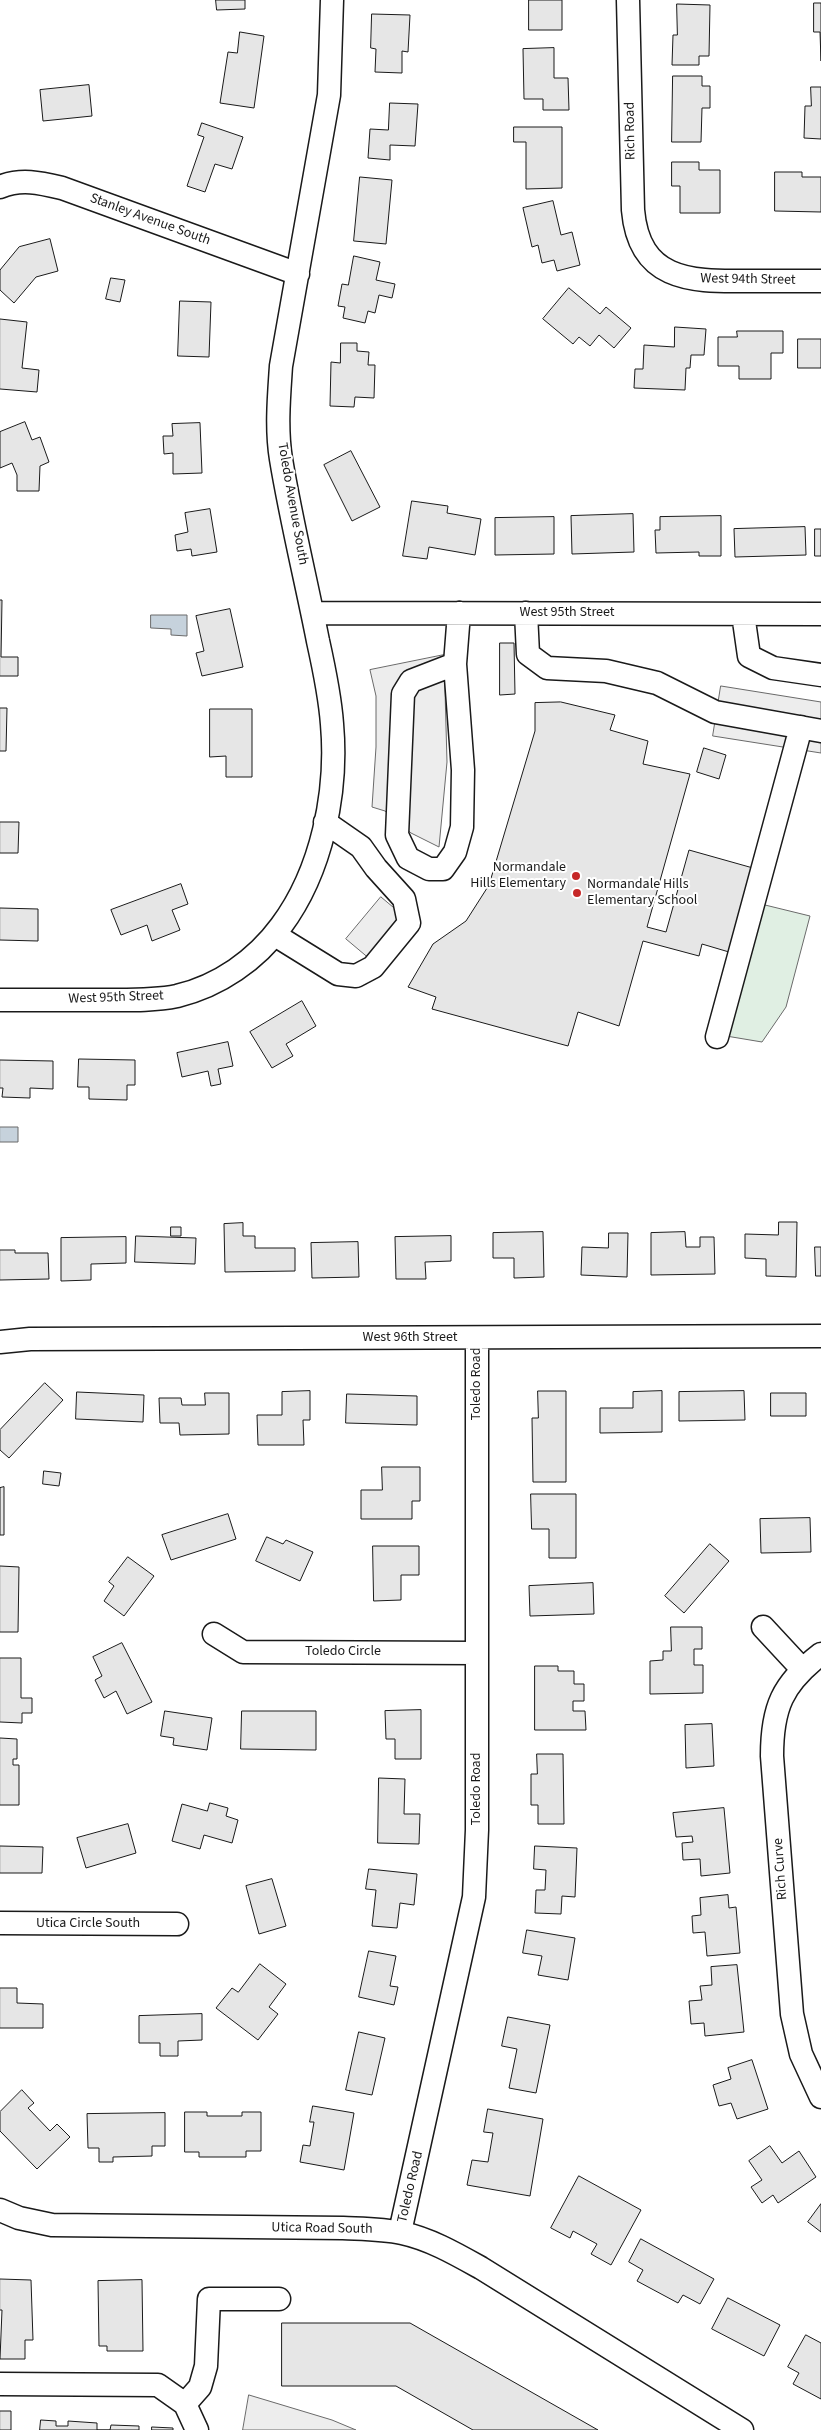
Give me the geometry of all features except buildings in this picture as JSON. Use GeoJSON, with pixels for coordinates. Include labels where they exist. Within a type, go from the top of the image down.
{"type":"FeatureCollection","features":[{"type":"Feature","properties":{"kind":"street","name":"Toledo Avenue South"},"geometry":{"type":"LineString","coordinates":[[291,913],[313,869],[325,822],[332,773],[332,724],[313,612],[281,457],[279,411],[281,366],[329,95],[332,0]]}},
{"type":"Feature","properties":{"kind":"street","name":"Rich Road"},"geometry":{"type":"LineString","coordinates":[[628,0],[633,210],[635,228],[640,244],[651,258]]}},
{"type":"Feature","properties":{"kind":"street","name":"Stanley Avenue South"},"geometry":{"type":"LineString","coordinates":[[0,187],[10,183],[36,181],[62,188],[298,274]]}},
{"type":"Feature","properties":{"kind":"street","name":"West 94th Street"},"geometry":{"type":"LineString","coordinates":[[651,258],[667,271],[685,278],[704,282],[821,281]]}},
{"type":"Feature","properties":{"kind":"street","name":"West 95th Street"},"geometry":{"type":"LineString","coordinates":[[313,612],[821,614]]}},
{"type":"Feature","properties":{"kind":"street"},"geometry":{"type":"LineString","coordinates":[[456,664],[411,681],[403,694],[397,835],[408,858],[429,870],[443,870],[456,852],[462,827],[463,770],[456,664],[459,613]]}},
{"type":"Feature","properties":{"kind":"street"},"geometry":{"type":"LineString","coordinates":[[526,613],[528,654],[547,668],[606,672],[657,683],[715,712],[811,729],[717,1037]]}},
{"type":"Feature","properties":{"kind":"street"},"geometry":{"type":"LineString","coordinates":[[743,614],[749,656],[773,668],[821,675]]}},
{"type":"Feature","properties":{"kind":"street"},"geometry":{"type":"LineString","coordinates":[[275,935],[338,974],[356,976],[373,967],[409,922],[404,899],[376,868],[361,847],[325,822]]}},
{"type":"Feature","properties":{"kind":"street","name":"West 95th Street"},"geometry":{"type":"LineString","coordinates":[[0,1000],[141,1000],[177,996],[211,984],[243,966],[275,935],[291,913]]}},
{"type":"Feature","properties":{"kind":"street","name":"West 96th Street"},"geometry":{"type":"LineString","coordinates":[[0,1342],[30,1339],[821,1336]]}},
{"type":"Feature","properties":{"kind":"street","name":"Toledo Road"},"geometry":{"type":"LineString","coordinates":[[400,2232],[474,1897],[477,1830],[477,1338]]}},
{"type":"Feature","properties":{"kind":"street"},"geometry":{"type":"LineString","coordinates":[[763,1627],[802,1669]]}},
{"type":"Feature","properties":{"kind":"street","name":"Toledo Circle"},"geometry":{"type":"LineString","coordinates":[[214,1634],[243,1652],[477,1653]]}},
{"type":"Feature","properties":{"kind":"street","name":"Rich Curve"},"geometry":{"type":"LineString","coordinates":[[821,1654],[802,1669],[781,1697],[772,1726],[772,1756],[792,2014],[801,2054],[821,2097]]}},
{"type":"Feature","properties":{"kind":"street","name":"Utica Circle South"},"geometry":{"type":"LineString","coordinates":[[0,1923],[177,1924]]}},
{"type":"Feature","properties":{"kind":"street","name":"Utica Road South"},"geometry":{"type":"LineString","coordinates":[[0,2210],[20,2218],[52,2225],[343,2228],[400,2232],[449,2250],[481,2268],[742,2430]]}},
{"type":"Feature","properties":{"kind":"street"},"geometry":{"type":"LineString","coordinates":[[185,2404],[200,2387],[206,2366],[209,2299],[279,2299]]}},
{"type":"Feature","properties":{"kind":"street"},"geometry":{"type":"LineString","coordinates":[[0,2384],[158,2385],[185,2404],[197,2430]]}},
{"type":"Feature","properties":{"kind":"green space"},"geometry":{"type":"Polygon","coordinates":[[[761,904],[810,916],[786,1007],[762,1042],[726,1036],[761,904]]]}},
{"type":"Feature","properties":{"kind":"shaded area"},"geometry":{"type":"Polygon","coordinates":[[[151,615],[187,615],[187,636],[171,635],[171,629],[151,628],[151,615]]]}},
{"type":"Feature","properties":{"kind":"shaded area"},"geometry":{"type":"Polygon","coordinates":[[[444,655],[447,762],[439,847],[411,833],[385,811],[372,807],[376,747],[376,696],[370,670],[444,655]]]}},
{"type":"Feature","properties":{"kind":"shaded area"},"geometry":{"type":"Polygon","coordinates":[[[721,686],[821,702],[821,753],[713,736],[721,686]]]}},
{"type":"Feature","properties":{"kind":"shaded area"},"geometry":{"type":"Polygon","coordinates":[[[381,897],[406,918],[371,960],[346,939],[381,897]]]}},
{"type":"Feature","properties":{"kind":"shaded area"},"geometry":{"type":"Polygon","coordinates":[[[0,1127],[18,1127],[18,1142],[0,1142],[0,1127]]]}},
{"type":"Feature","properties":{"kind":"shaded area"},"geometry":{"type":"Polygon","coordinates":[[[249,2395],[332,2420],[356,2430],[243,2430],[249,2395]]]}},
{"type":"Feature","properties":{"kind":"place","name":"Normandale Hills Elementary"},"geometry":{"type":"Point","coordinates":[576,876]}},
{"type":"Feature","properties":{"kind":"place","name":"Normandale Hills Elementary School"},"geometry":{"type":"Point","coordinates":[577,893]}}]}
